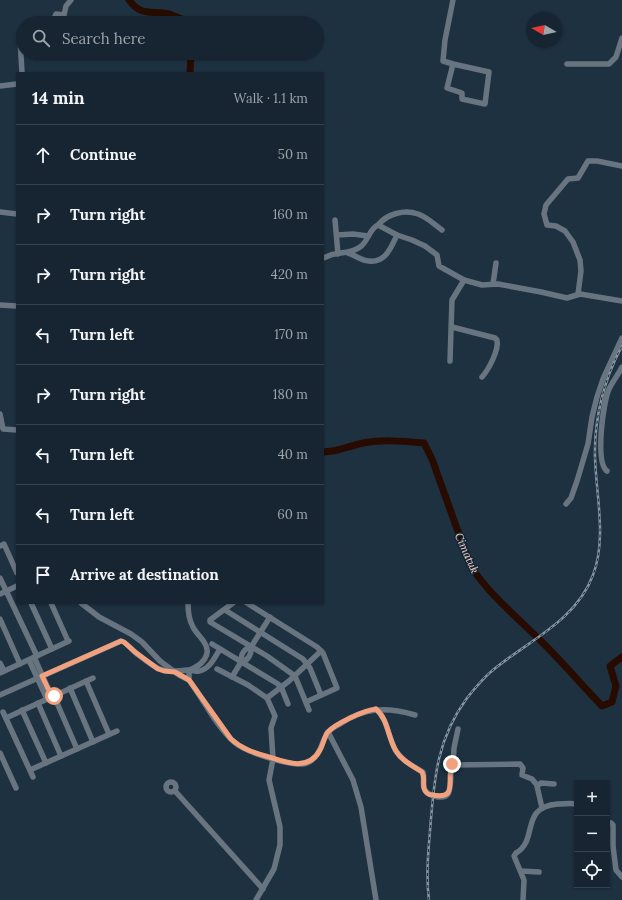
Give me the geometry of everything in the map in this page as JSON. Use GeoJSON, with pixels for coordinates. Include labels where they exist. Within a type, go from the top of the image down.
{"type":"FeatureCollection","features":[{"type":"Feature","properties":{"kind":"street"},"geometry":{"type":"LineString","coordinates":[[55,16],[56,14],[64,15],[66,6],[71,0]]}},
{"type":"Feature","properties":{"kind":"street"},"geometry":{"type":"LineString","coordinates":[[453,64],[447,88],[462,93],[462,99],[484,104],[489,72],[443,61],[445,40],[454,0]]}},
{"type":"Feature","properties":{"kind":"street"},"geometry":{"type":"LineString","coordinates":[[567,64],[609,64],[616,57],[622,38]]}},
{"type":"Feature","properties":{"kind":"street"},"geometry":{"type":"LineString","coordinates":[[21,60],[22,72]]}},
{"type":"Feature","properties":{"kind":"street"},"geometry":{"type":"LineString","coordinates":[[0,86],[16,84]]}},
{"type":"Feature","properties":{"kind":"street"},"geometry":{"type":"LineString","coordinates":[[578,294],[581,271],[580,260],[573,242],[565,231],[556,226],[547,224],[544,210],[546,205],[568,179],[578,178],[588,161],[597,161],[622,166]]}},
{"type":"Feature","properties":{"kind":"street"},"geometry":{"type":"LineString","coordinates":[[0,212],[16,214]]}},
{"type":"Feature","properties":{"kind":"street"},"geometry":{"type":"LineString","coordinates":[[324,258],[348,253],[363,245],[373,228],[384,218],[391,215],[411,212],[423,216],[442,230]]}},
{"type":"Feature","properties":{"kind":"street"},"geometry":{"type":"LineString","coordinates":[[336,220],[338,254]]}},
{"type":"Feature","properties":{"kind":"street"},"geometry":{"type":"LineString","coordinates":[[378,225],[397,235],[426,246],[437,256],[439,266],[464,280],[485,286],[493,284],[524,288],[567,298],[578,294],[622,301]]}},
{"type":"Feature","properties":{"kind":"street"},"geometry":{"type":"LineString","coordinates":[[337,235],[353,234],[368,236]]}},
{"type":"Feature","properties":{"kind":"street"},"geometry":{"type":"LineString","coordinates":[[348,253],[370,262],[382,258],[386,255],[397,235]]}},
{"type":"Feature","properties":{"kind":"street"},"geometry":{"type":"LineString","coordinates":[[493,284],[496,263]]}},
{"type":"Feature","properties":{"kind":"street"},"geometry":{"type":"LineString","coordinates":[[450,361],[453,298],[464,280]]}},
{"type":"Feature","properties":{"kind":"street"},"geometry":{"type":"LineString","coordinates":[[0,305],[16,306]]}},
{"type":"Feature","properties":{"kind":"street"},"geometry":{"type":"LineString","coordinates":[[452,327],[495,338],[497,340],[497,347],[490,366],[482,377]]}},
{"type":"Feature","properties":{"kind":"street"},"geometry":{"type":"LineString","coordinates":[[566,504],[571,498],[588,444],[592,418],[603,379],[622,338]]}},
{"type":"Feature","properties":{"kind":"street"},"geometry":{"type":"LineString","coordinates":[[608,471],[602,464],[602,419],[609,390],[622,367]]}},
{"type":"Feature","properties":{"kind":"street"},"geometry":{"type":"LineString","coordinates":[[0,414],[3,429],[16,430]]}},
{"type":"Feature","properties":{"kind":"street"},"geometry":{"type":"LineString","coordinates":[[2,545],[16,571]]}},
{"type":"Feature","properties":{"kind":"street"},"geometry":{"type":"LineString","coordinates":[[0,578],[40,677],[77,749]]}},
{"type":"Feature","properties":{"kind":"street"},"geometry":{"type":"LineString","coordinates":[[0,594],[16,586]]}},
{"type":"Feature","properties":{"kind":"street"},"geometry":{"type":"LineString","coordinates":[[31,604],[52,649]]}},
{"type":"Feature","properties":{"kind":"street"},"geometry":{"type":"LineString","coordinates":[[0,663],[2,672],[68,641],[51,604]]}},
{"type":"Feature","properties":{"kind":"street"},"geometry":{"type":"LineString","coordinates":[[82,604],[100,617],[139,639],[156,657],[175,672],[189,680],[234,742],[248,751],[273,759],[297,764],[308,763],[318,754],[328,732],[364,712],[376,709],[396,710],[415,715]]}},
{"type":"Feature","properties":{"kind":"street"},"geometry":{"type":"LineString","coordinates":[[188,604],[192,625],[204,642],[207,652],[200,665],[189,670]]}},
{"type":"Feature","properties":{"kind":"street"},"geometry":{"type":"LineString","coordinates":[[232,604],[209,622],[288,669],[295,676],[309,710]]}},
{"type":"Feature","properties":{"kind":"street"},"geometry":{"type":"LineString","coordinates":[[249,604],[293,631],[321,651],[338,687],[306,702]]}},
{"type":"Feature","properties":{"kind":"street"},"geometry":{"type":"LineString","coordinates":[[225,610],[294,653],[308,664],[321,695]]}},
{"type":"Feature","properties":{"kind":"street"},"geometry":{"type":"LineString","coordinates":[[232,676],[241,662],[244,651],[246,648],[251,647],[270,618]]}},
{"type":"Feature","properties":{"kind":"street"},"geometry":{"type":"LineString","coordinates":[[0,619],[20,664]]}},
{"type":"Feature","properties":{"kind":"street"},"geometry":{"type":"LineString","coordinates":[[0,695],[121,641],[158,669],[175,672],[189,670],[197,671],[205,668],[211,663],[220,649]]}},
{"type":"Feature","properties":{"kind":"street"},"geometry":{"type":"LineString","coordinates":[[212,644],[270,678],[280,688],[288,704]]}},
{"type":"Feature","properties":{"kind":"street"},"geometry":{"type":"LineString","coordinates":[[267,698],[295,676],[321,651]]}},
{"type":"Feature","properties":{"kind":"street"},"geometry":{"type":"LineString","coordinates":[[216,669],[232,676],[267,698],[275,716],[271,728],[273,759],[268,780],[280,827],[280,846],[274,869],[256,900]]}},
{"type":"Feature","properties":{"kind":"street"},"geometry":{"type":"LineString","coordinates":[[189,670],[189,680]]}},
{"type":"Feature","properties":{"kind":"street"},"geometry":{"type":"LineString","coordinates":[[6,718],[93,678]]}},
{"type":"Feature","properties":{"kind":"street"},"geometry":{"type":"LineString","coordinates":[[86,681],[109,734]]}},
{"type":"Feature","properties":{"kind":"street"},"geometry":{"type":"LineString","coordinates":[[70,688],[92,742]]}},
{"type":"Feature","properties":{"kind":"street"},"geometry":{"type":"LineString","coordinates":[[38,703],[61,756]]}},
{"type":"Feature","properties":{"kind":"street"},"geometry":{"type":"LineString","coordinates":[[376,709],[381,713],[390,741],[401,758],[422,772],[424,776],[424,788],[430,795],[445,797],[449,791],[451,768],[453,765],[454,748],[458,730]]}},
{"type":"Feature","properties":{"kind":"street"},"geometry":{"type":"LineString","coordinates":[[22,710],[46,763]]}},
{"type":"Feature","properties":{"kind":"street"},"geometry":{"type":"LineString","coordinates":[[3,712],[34,777]]}},
{"type":"Feature","properties":{"kind":"street"},"geometry":{"type":"LineString","coordinates":[[30,770],[118,731]]}},
{"type":"Feature","properties":{"kind":"street"},"geometry":{"type":"LineString","coordinates":[[328,732],[353,780],[361,807],[376,900]]}},
{"type":"Feature","properties":{"kind":"street"},"geometry":{"type":"LineString","coordinates":[[0,753],[16,788]]}},
{"type":"Feature","properties":{"kind":"street"},"geometry":{"type":"LineString","coordinates":[[453,765],[520,764],[523,768],[522,775],[532,779],[538,785],[537,788],[542,808]]}},
{"type":"Feature","properties":{"kind":"street"},"geometry":{"type":"LineString","coordinates":[[538,785],[542,783],[554,784]]}},
{"type":"Feature","properties":{"kind":"street"},"geometry":{"type":"LineString","coordinates":[[175,791],[263,889]]}},
{"type":"Feature","properties":{"kind":"street"},"geometry":{"type":"LineString","coordinates":[[523,900],[525,883],[515,858],[515,854],[524,846],[537,812],[550,805],[574,804]]}},
{"type":"Feature","properties":{"kind":"street"},"geometry":{"type":"LineString","coordinates":[[610,823],[612,824],[616,870],[622,877]]}},
{"type":"Feature","properties":{"kind":"street"},"geometry":{"type":"LineString","coordinates":[[521,871],[539,872]]}},
{"type":"Feature","properties":{"kind":"waterway","name":"Cimatuk"},"geometry":{"type":"LineString","coordinates":[[129,0],[133,5],[142,11],[163,13],[174,16]]}},
{"type":"Feature","properties":{"kind":"waterway","name":"Cimatuk"},"geometry":{"type":"LineString","coordinates":[[190,72],[191,60]]}},
{"type":"Feature","properties":{"kind":"waterway","name":"Cimatuk"},"geometry":{"type":"LineString","coordinates":[[324,452],[375,441],[424,443],[432,459],[470,565],[504,606],[550,651],[602,706],[612,702],[616,686],[610,666],[622,657]]}},
{"type":"Feature","properties":{"kind":"railway"},"geometry":{"type":"LineString","coordinates":[[429,900],[428,866],[433,795],[438,762],[449,729],[467,698],[482,680],[507,659],[563,618],[585,591],[593,575],[597,561],[600,532],[595,457],[596,428],[605,386],[622,346]]}},
{"type":"Feature","properties":{"kind":"route"},"geometry":{"type":"LineString","coordinates":[[54,696],[52,697],[42,676],[121,641],[158,669],[175,672],[179,676],[189,680],[231,739],[238,746],[256,754],[282,761],[306,764],[314,759],[318,754],[327,734],[330,731],[344,721],[364,712],[376,709],[381,713],[390,741],[401,758],[422,772],[424,776],[424,788],[427,793],[430,795],[445,797],[449,793],[452,764]]}}]}
